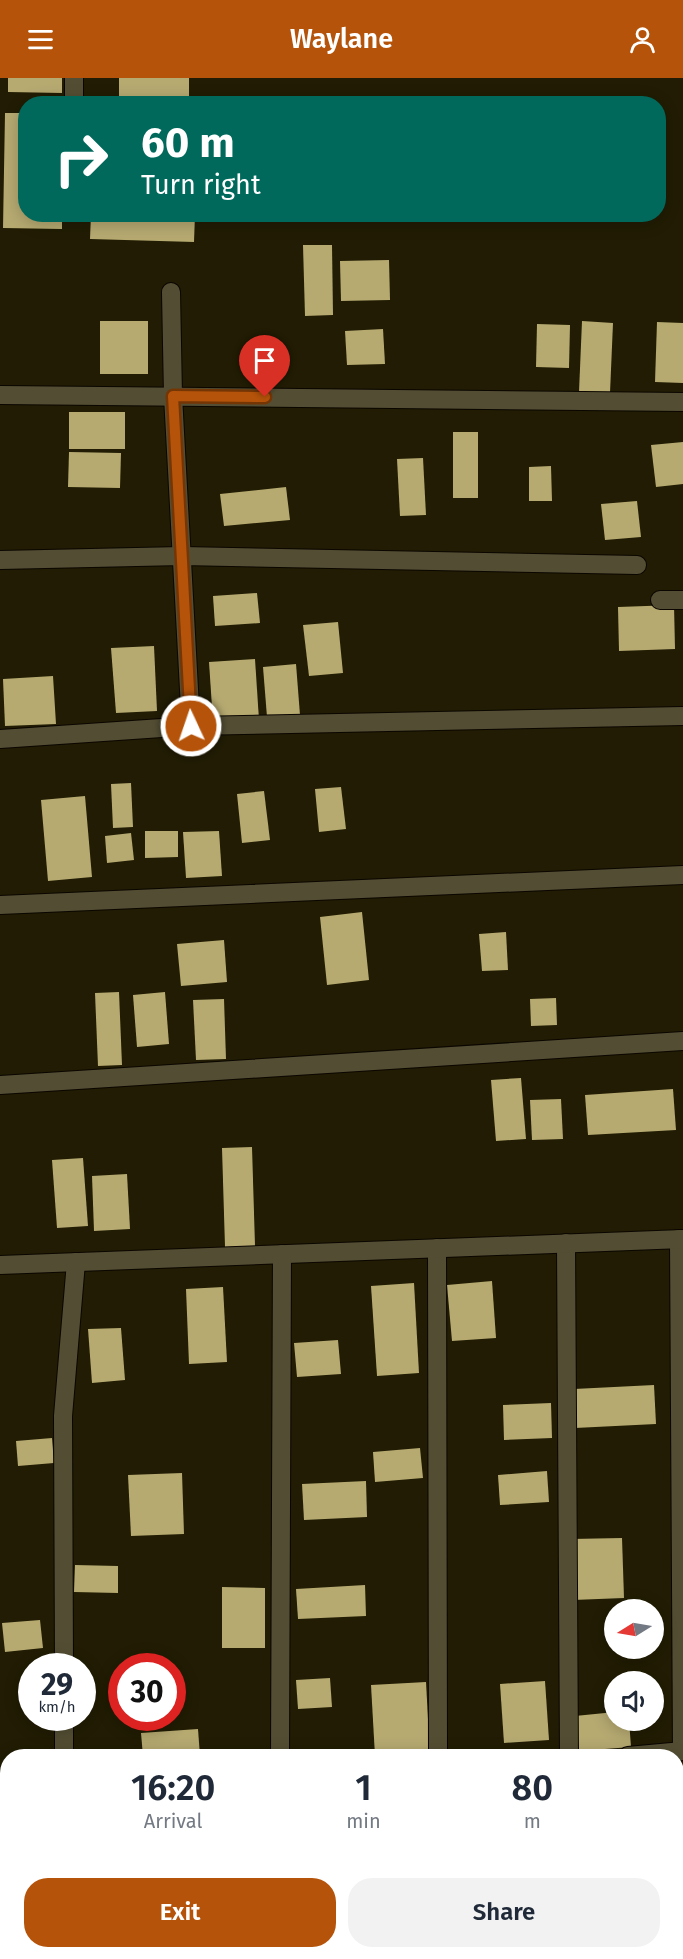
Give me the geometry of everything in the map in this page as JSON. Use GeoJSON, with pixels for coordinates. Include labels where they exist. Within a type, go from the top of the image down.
{"type":"FeatureCollection","features":[{"type":"Feature","properties":{"kind":"street"},"geometry":{"type":"LineString","coordinates":[[74,78],[74,96]]}},
{"type":"Feature","properties":{"kind":"street"},"geometry":{"type":"LineString","coordinates":[[171,292],[173,396],[191,726]]}},
{"type":"Feature","properties":{"kind":"street"},"geometry":{"type":"LineString","coordinates":[[0,395],[683,402]]}},
{"type":"Feature","properties":{"kind":"street"},"geometry":{"type":"LineString","coordinates":[[0,560],[182,556],[637,565]]}},
{"type":"Feature","properties":{"kind":"street"},"geometry":{"type":"LineString","coordinates":[[660,600],[683,600]]}},
{"type":"Feature","properties":{"kind":"street"},"geometry":{"type":"LineString","coordinates":[[0,739],[191,726],[683,716]]}},
{"type":"Feature","properties":{"kind":"street"},"geometry":{"type":"LineString","coordinates":[[0,905],[683,875]]}},
{"type":"Feature","properties":{"kind":"street"},"geometry":{"type":"LineString","coordinates":[[0,1085],[683,1041]]}},
{"type":"Feature","properties":{"kind":"street"},"geometry":{"type":"LineString","coordinates":[[0,1265],[681,1239],[682,1749]]}},
{"type":"Feature","properties":{"kind":"street"},"geometry":{"type":"LineString","coordinates":[[566,1244],[569,1749]]}},
{"type":"Feature","properties":{"kind":"street"},"geometry":{"type":"LineString","coordinates":[[437,1248],[438,1749]]}},
{"type":"Feature","properties":{"kind":"street"},"geometry":{"type":"LineString","coordinates":[[280,1749],[282,1254]]}},
{"type":"Feature","properties":{"kind":"street"},"geometry":{"type":"LineString","coordinates":[[64,1653],[63,1416],[76,1262]]}},
{"type":"Feature","properties":{"kind":"street"},"geometry":{"type":"LineString","coordinates":[[64,1731],[64,1749]]}},
{"type":"Feature","properties":{"kind":"building"},"geometry":{"type":"Polygon","coordinates":[[[8,78],[62,78],[62,93],[8,92],[8,78]]]}},
{"type":"Feature","properties":{"kind":"building"},"geometry":{"type":"Polygon","coordinates":[[[119,78],[189,78],[189,96],[119,96],[119,78]]]}},
{"type":"Feature","properties":{"kind":"building"},"geometry":{"type":"Polygon","coordinates":[[[5,113],[18,113],[18,222],[62,222],[62,229],[3,228],[5,113]]]}},
{"type":"Feature","properties":{"kind":"building"},"geometry":{"type":"Polygon","coordinates":[[[91,222],[195,222],[194,242],[90,239],[91,222]]]}},
{"type":"Feature","properties":{"kind":"building"},"geometry":{"type":"Polygon","coordinates":[[[303,245],[332,245],[333,315],[305,316],[303,245]]]}},
{"type":"Feature","properties":{"kind":"building"},"geometry":{"type":"Polygon","coordinates":[[[389,260],[390,300],[341,301],[340,261],[389,260]]]}},
{"type":"Feature","properties":{"kind":"building"},"geometry":{"type":"Polygon","coordinates":[[[100,321],[148,321],[148,374],[100,374],[100,321]]]}},
{"type":"Feature","properties":{"kind":"building"},"geometry":{"type":"Polygon","coordinates":[[[582,321],[613,323],[610,393],[579,392],[582,321]]]}},
{"type":"Feature","properties":{"kind":"building"},"geometry":{"type":"Polygon","coordinates":[[[657,322],[683,323],[683,383],[655,382],[657,322]]]}},
{"type":"Feature","properties":{"kind":"building"},"geometry":{"type":"Polygon","coordinates":[[[537,324],[570,325],[569,368],[536,367],[537,324]]]}},
{"type":"Feature","properties":{"kind":"building"},"geometry":{"type":"Polygon","coordinates":[[[383,329],[385,364],[347,365],[345,331],[383,329]]]}},
{"type":"Feature","properties":{"kind":"building"},"geometry":{"type":"Polygon","coordinates":[[[69,412],[125,412],[125,449],[69,449],[69,412]]]}},
{"type":"Feature","properties":{"kind":"building"},"geometry":{"type":"Polygon","coordinates":[[[453,432],[478,432],[478,498],[453,498],[453,432]]]}},
{"type":"Feature","properties":{"kind":"building"},"geometry":{"type":"Polygon","coordinates":[[[683,442],[683,484],[656,487],[651,445],[683,442]]]}},
{"type":"Feature","properties":{"kind":"building"},"geometry":{"type":"Polygon","coordinates":[[[69,452],[121,453],[120,488],[68,487],[69,452]]]}},
{"type":"Feature","properties":{"kind":"building"},"geometry":{"type":"Polygon","coordinates":[[[423,458],[426,515],[400,516],[397,459],[423,458]]]}},
{"type":"Feature","properties":{"kind":"building"},"geometry":{"type":"Polygon","coordinates":[[[551,466],[552,501],[529,501],[529,467],[551,466]]]}},
{"type":"Feature","properties":{"kind":"building"},"geometry":{"type":"Polygon","coordinates":[[[286,487],[290,520],[224,526],[220,494],[286,487]]]}},
{"type":"Feature","properties":{"kind":"building"},"geometry":{"type":"Polygon","coordinates":[[[637,501],[641,537],[605,540],[601,504],[637,501]]]}},
{"type":"Feature","properties":{"kind":"building"},"geometry":{"type":"Polygon","coordinates":[[[257,593],[260,623],[215,626],[213,596],[257,593]]]}},
{"type":"Feature","properties":{"kind":"building"},"geometry":{"type":"Polygon","coordinates":[[[674,605],[675,649],[619,651],[618,607],[674,605]]]}},
{"type":"Feature","properties":{"kind":"building"},"geometry":{"type":"Polygon","coordinates":[[[338,622],[343,673],[309,676],[303,625],[338,622]]]}},
{"type":"Feature","properties":{"kind":"building"},"geometry":{"type":"Polygon","coordinates":[[[154,646],[157,711],[116,713],[111,648],[154,646]]]}},
{"type":"Feature","properties":{"kind":"building"},"geometry":{"type":"Polygon","coordinates":[[[255,659],[259,720],[213,722],[209,662],[255,659]]]}},
{"type":"Feature","properties":{"kind":"building"},"geometry":{"type":"Polygon","coordinates":[[[296,664],[300,715],[267,717],[263,667],[296,664]]]}},
{"type":"Feature","properties":{"kind":"building"},"geometry":{"type":"Polygon","coordinates":[[[53,676],[56,724],[5,726],[3,679],[53,676]]]}},
{"type":"Feature","properties":{"kind":"building"},"geometry":{"type":"Polygon","coordinates":[[[131,783],[133,827],[113,828],[111,784],[131,783]]]}},
{"type":"Feature","properties":{"kind":"building"},"geometry":{"type":"Polygon","coordinates":[[[341,787],[346,829],[319,832],[315,789],[341,787]]]}},
{"type":"Feature","properties":{"kind":"building"},"geometry":{"type":"Polygon","coordinates":[[[264,791],[270,840],[242,843],[237,794],[264,791]]]}},
{"type":"Feature","properties":{"kind":"building"},"geometry":{"type":"Polygon","coordinates":[[[85,796],[92,877],[48,881],[41,800],[85,796]]]}},
{"type":"Feature","properties":{"kind":"building"},"geometry":{"type":"Polygon","coordinates":[[[145,831],[178,831],[178,857],[145,858],[145,831]]]}},
{"type":"Feature","properties":{"kind":"building"},"geometry":{"type":"Polygon","coordinates":[[[219,831],[222,876],[186,878],[183,832],[219,831]]]}},
{"type":"Feature","properties":{"kind":"building"},"geometry":{"type":"Polygon","coordinates":[[[131,833],[134,860],[107,863],[105,836],[131,833]]]}},
{"type":"Feature","properties":{"kind":"building"},"geometry":{"type":"Polygon","coordinates":[[[362,912],[369,980],[327,985],[320,917],[362,912]]]}},
{"type":"Feature","properties":{"kind":"building"},"geometry":{"type":"Polygon","coordinates":[[[506,932],[508,970],[482,971],[479,934],[506,932]]]}},
{"type":"Feature","properties":{"kind":"building"},"geometry":{"type":"Polygon","coordinates":[[[224,940],[227,982],[181,986],[177,944],[224,940]]]}},
{"type":"Feature","properties":{"kind":"building"},"geometry":{"type":"Polygon","coordinates":[[[119,992],[122,1065],[98,1066],[95,993],[119,992]]]}},
{"type":"Feature","properties":{"kind":"building"},"geometry":{"type":"Polygon","coordinates":[[[165,992],[169,1044],[137,1047],[133,995],[165,992]]]}},
{"type":"Feature","properties":{"kind":"building"},"geometry":{"type":"Polygon","coordinates":[[[556,998],[557,1025],[531,1026],[530,999],[556,998]]]}},
{"type":"Feature","properties":{"kind":"building"},"geometry":{"type":"Polygon","coordinates":[[[224,999],[226,1059],[196,1060],[193,1000],[224,999]]]}},
{"type":"Feature","properties":{"kind":"building"},"geometry":{"type":"Polygon","coordinates":[[[521,1078],[526,1139],[496,1141],[491,1080],[521,1078]]]}},
{"type":"Feature","properties":{"kind":"building"},"geometry":{"type":"Polygon","coordinates":[[[673,1089],[676,1130],[588,1135],[585,1095],[673,1089]]]}},
{"type":"Feature","properties":{"kind":"building"},"geometry":{"type":"Polygon","coordinates":[[[561,1099],[563,1139],[532,1140],[530,1100],[561,1099]]]}},
{"type":"Feature","properties":{"kind":"building"},"geometry":{"type":"Polygon","coordinates":[[[252,1147],[255,1246],[225,1247],[222,1148],[252,1147]]]}},
{"type":"Feature","properties":{"kind":"building"},"geometry":{"type":"Polygon","coordinates":[[[83,1158],[88,1226],[57,1228],[52,1160],[83,1158]]]}},
{"type":"Feature","properties":{"kind":"building"},"geometry":{"type":"Polygon","coordinates":[[[127,1174],[130,1229],[94,1231],[92,1176],[127,1174]]]}},
{"type":"Feature","properties":{"kind":"building"},"geometry":{"type":"Polygon","coordinates":[[[492,1281],[496,1338],[452,1341],[447,1285],[492,1281]]]}},
{"type":"Feature","properties":{"kind":"building"},"geometry":{"type":"Polygon","coordinates":[[[414,1283],[419,1373],[377,1376],[371,1286],[414,1283]]]}},
{"type":"Feature","properties":{"kind":"building"},"geometry":{"type":"Polygon","coordinates":[[[223,1287],[227,1362],[189,1364],[186,1289],[223,1287]]]}},
{"type":"Feature","properties":{"kind":"building"},"geometry":{"type":"Polygon","coordinates":[[[121,1328],[125,1380],[92,1383],[88,1329],[121,1328]]]}},
{"type":"Feature","properties":{"kind":"building"},"geometry":{"type":"Polygon","coordinates":[[[338,1340],[341,1374],[297,1377],[294,1343],[338,1340]]]}},
{"type":"Feature","properties":{"kind":"building"},"geometry":{"type":"Polygon","coordinates":[[[654,1385],[656,1424],[575,1428],[574,1389],[654,1385]]]}},
{"type":"Feature","properties":{"kind":"building"},"geometry":{"type":"Polygon","coordinates":[[[551,1403],[552,1438],[504,1440],[503,1405],[551,1403]]]}},
{"type":"Feature","properties":{"kind":"building"},"geometry":{"type":"Polygon","coordinates":[[[52,1438],[54,1463],[18,1466],[16,1441],[52,1438]]]}},
{"type":"Feature","properties":{"kind":"building"},"geometry":{"type":"Polygon","coordinates":[[[420,1448],[423,1478],[375,1482],[373,1452],[420,1448]]]}},
{"type":"Feature","properties":{"kind":"building"},"geometry":{"type":"Polygon","coordinates":[[[547,1471],[549,1502],[500,1505],[498,1475],[547,1471]]]}},
{"type":"Feature","properties":{"kind":"building"},"geometry":{"type":"Polygon","coordinates":[[[182,1473],[184,1534],[131,1536],[128,1475],[182,1473]]]}},
{"type":"Feature","properties":{"kind":"building"},"geometry":{"type":"Polygon","coordinates":[[[366,1481],[367,1517],[304,1520],[302,1484],[366,1481]]]}},
{"type":"Feature","properties":{"kind":"building"},"geometry":{"type":"Polygon","coordinates":[[[622,1538],[624,1598],[573,1600],[571,1539],[622,1538]]]}},
{"type":"Feature","properties":{"kind":"building"},"geometry":{"type":"Polygon","coordinates":[[[75,1565],[118,1566],[118,1593],[74,1592],[75,1565]]]}},
{"type":"Feature","properties":{"kind":"building"},"geometry":{"type":"Polygon","coordinates":[[[365,1585],[366,1616],[298,1619],[296,1589],[365,1585]]]}},
{"type":"Feature","properties":{"kind":"building"},"geometry":{"type":"Polygon","coordinates":[[[222,1587],[265,1588],[265,1648],[222,1648],[222,1587]]]}},
{"type":"Feature","properties":{"kind":"building"},"geometry":{"type":"Polygon","coordinates":[[[40,1620],[43,1648],[5,1652],[2,1623],[40,1620]]]}},
{"type":"Feature","properties":{"kind":"building"},"geometry":{"type":"Polygon","coordinates":[[[330,1678],[332,1707],[298,1709],[296,1680],[330,1678]]]}},
{"type":"Feature","properties":{"kind":"building"},"geometry":{"type":"Polygon","coordinates":[[[545,1681],[549,1740],[504,1743],[500,1684],[545,1681]]]}},
{"type":"Feature","properties":{"kind":"building"},"geometry":{"type":"Polygon","coordinates":[[[426,1682],[430,1749],[375,1749],[371,1685],[426,1682]]]}},
{"type":"Feature","properties":{"kind":"building"},"geometry":{"type":"Polygon","coordinates":[[[604,1713],[604,1731],[630,1731],[631,1747],[579,1749],[575,1716],[604,1713]]]}},
{"type":"Feature","properties":{"kind":"building"},"geometry":{"type":"Polygon","coordinates":[[[198,1729],[199,1749],[142,1749],[141,1733],[198,1729]]]}},
{"type":"Feature","properties":{"kind":"route"},"geometry":{"type":"LineString","coordinates":[[191,726],[173,396],[265,397]]}}]}
